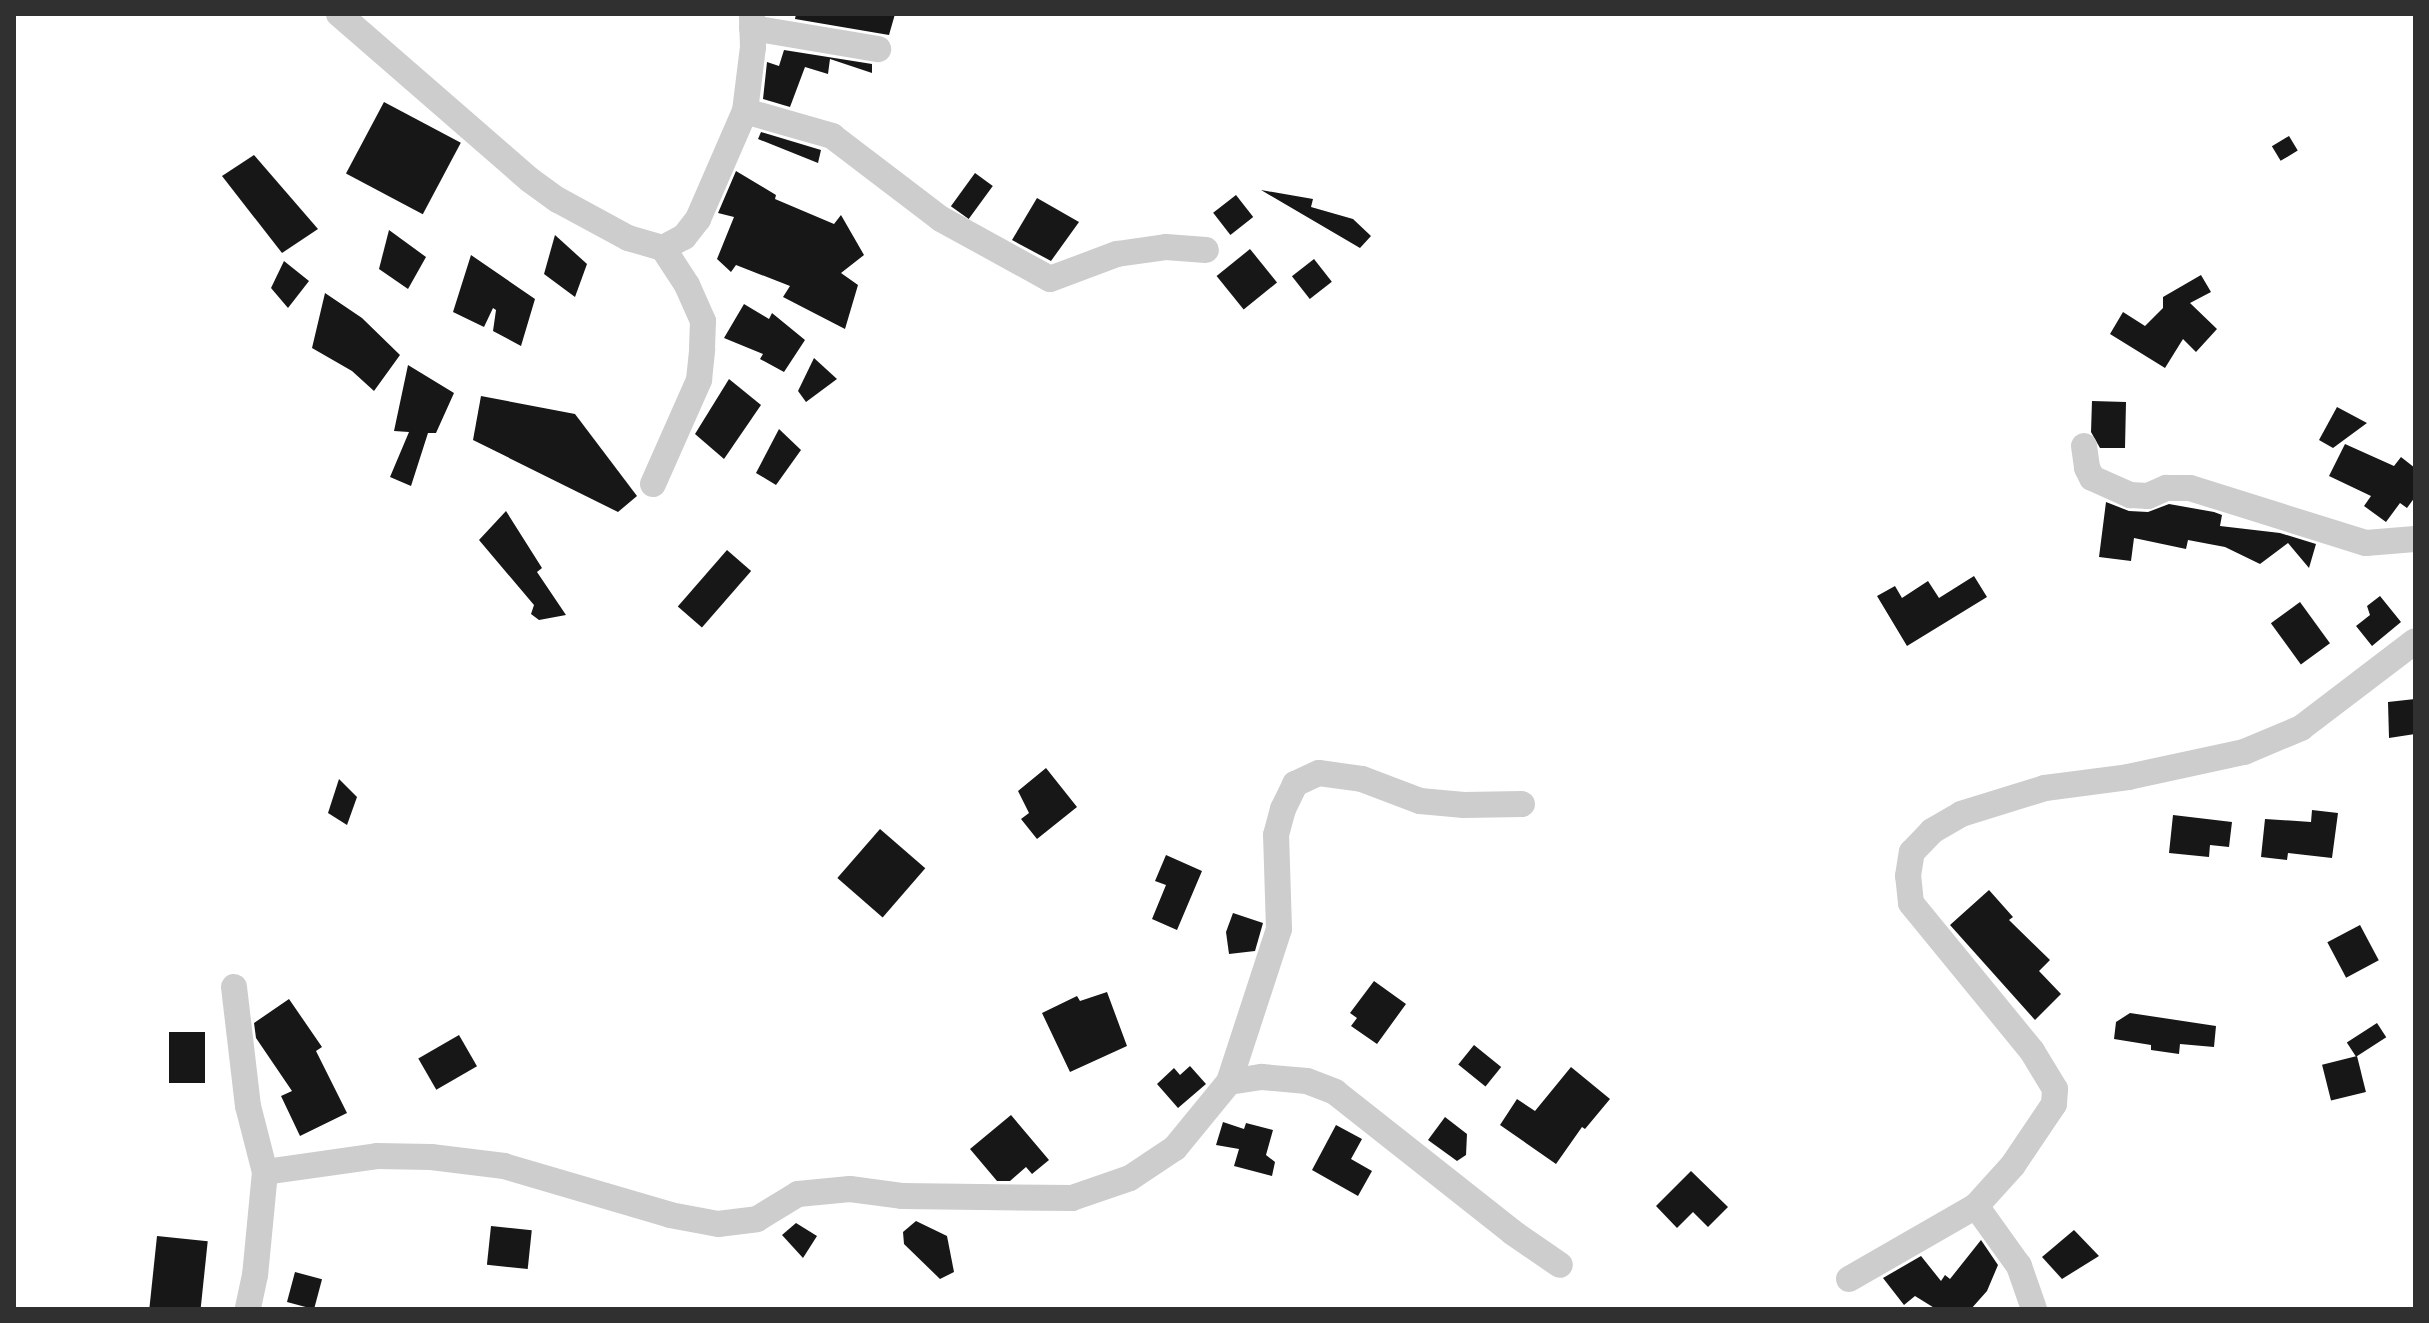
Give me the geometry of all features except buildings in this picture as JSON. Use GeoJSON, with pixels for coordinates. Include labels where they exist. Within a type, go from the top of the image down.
{"type":"FeatureCollection","features":[{"type":"Feature","properties":{"kind":"street"},"geometry":{"type":"LineString","coordinates":[[339,14],[549,194],[628,238],[663,248],[687,285],[703,321],[702,349],[699,380],[653,484]]}},
{"type":"Feature","properties":{"kind":"street"},"geometry":{"type":"LineString","coordinates":[[663,248],[684,237],[698,219],[745,111],[752,21],[878,49]]}},
{"type":"Feature","properties":{"kind":"street"},"geometry":{"type":"LineString","coordinates":[[745,111],[832,136],[941,219],[1050,279],[1117,254],[1166,247],[1206,250]]}},
{"type":"Feature","properties":{"kind":"street"},"geometry":{"type":"LineString","coordinates":[[2084,446],[2087,468],[2092,478],[2130,495],[2148,496],[2166,488],[2190,488],[2366,543],[2415,539]]}},
{"type":"Feature","properties":{"kind":"street"},"geometry":{"type":"LineString","coordinates":[[1849,1279],[1976,1206],[2013,1165],[2054,1104],[2055,1089],[2032,1051],[1911,903],[1908,876],[1912,852],[1932,831],[1961,814],[2045,788],[2128,777],[2244,752],[2301,728],[2415,641]]}},
{"type":"Feature","properties":{"kind":"street"},"geometry":{"type":"LineString","coordinates":[[265,1172],[377,1156],[446,1159],[504,1166],[670,1215],[718,1224],[757,1219],[798,1194],[850,1189],[902,1196],[1072,1198],[1130,1178],[1175,1148],[1229,1082],[1279,929],[1276,835],[1283,809],[1295,784],[1319,773],[1362,779],[1420,801],[1464,805],[1522,804]]}},
{"type":"Feature","properties":{"kind":"street"},"geometry":{"type":"LineString","coordinates":[[234,987],[248,1106],[265,1172],[255,1275],[248,1309]]}},
{"type":"Feature","properties":{"kind":"street"},"geometry":{"type":"LineString","coordinates":[[1229,1082],[1262,1077],[1307,1081],[1335,1092],[1512,1232],[1560,1265]]}},
{"type":"Feature","properties":{"kind":"street"},"geometry":{"type":"LineString","coordinates":[[1976,1206],[2019,1266],[2034,1309]]}}]}
